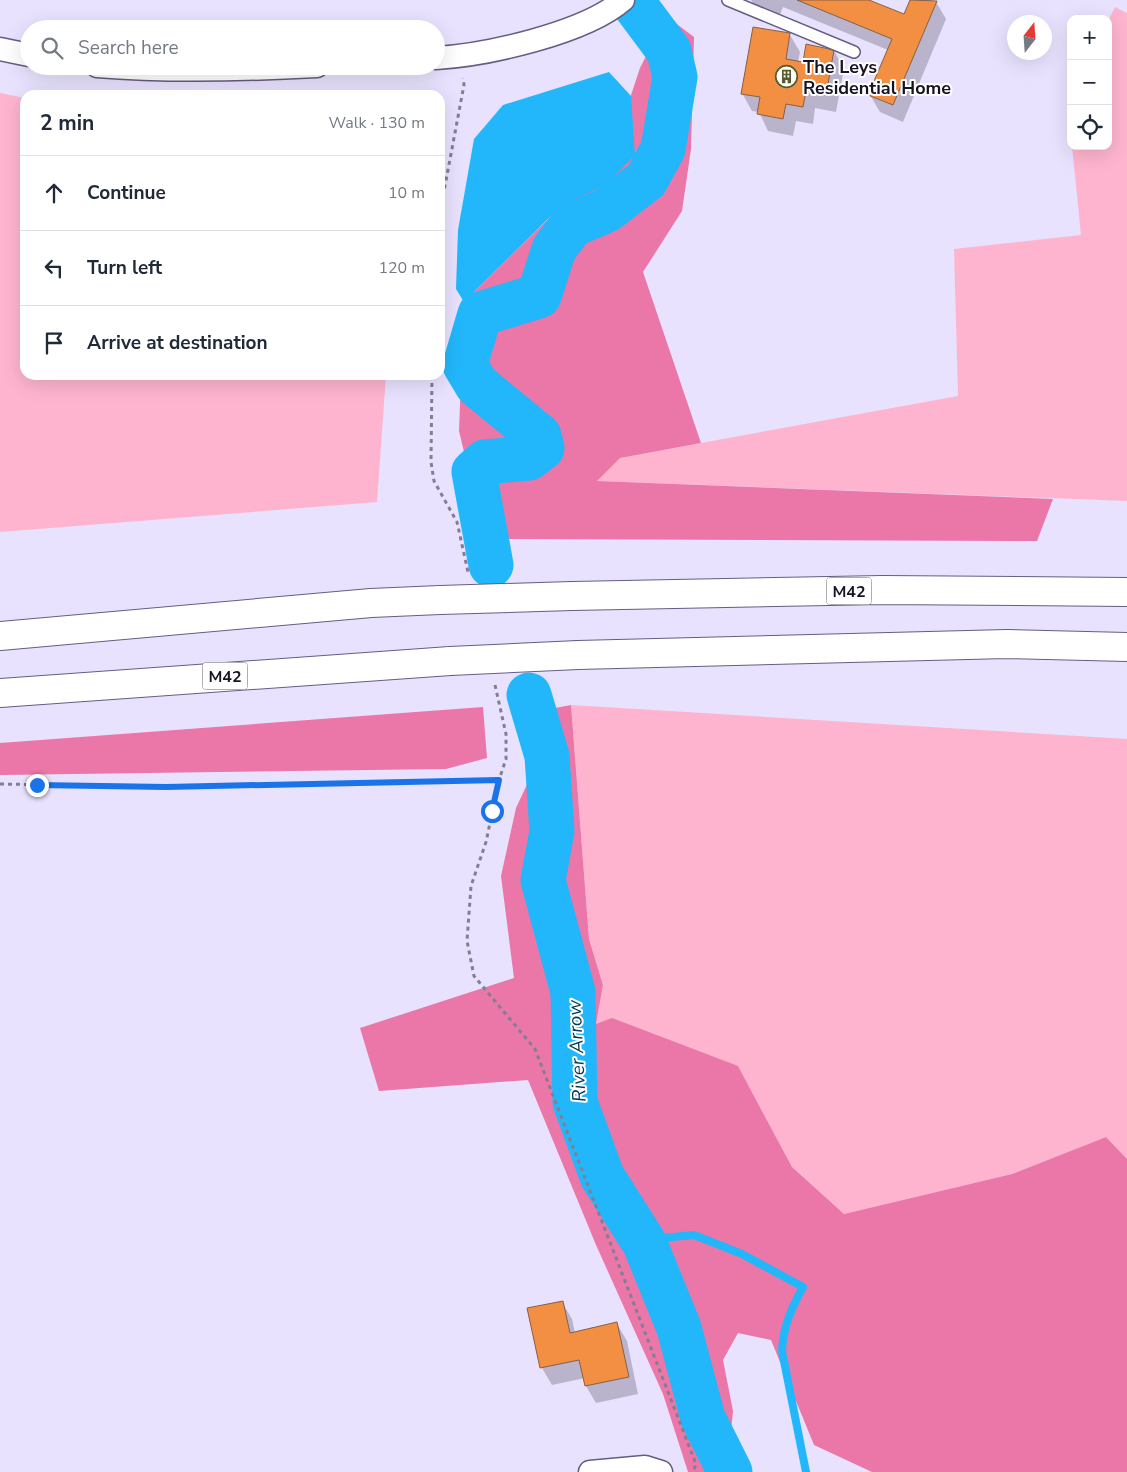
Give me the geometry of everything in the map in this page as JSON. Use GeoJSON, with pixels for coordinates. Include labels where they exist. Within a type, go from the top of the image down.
{"type":"FeatureCollection","features":[{"type":"Feature","properties":{"kind":"highway","name":"M42"},"geometry":{"type":"LineString","coordinates":[[0,636],[371,603],[440,600],[882,590],[1127,592]]}},
{"type":"Feature","properties":{"kind":"highway","name":"M42"},"geometry":{"type":"LineString","coordinates":[[0,693],[450,661],[578,655],[1007,644],[1127,647]]}},
{"type":"Feature","properties":{"kind":"street"},"geometry":{"type":"LineString","coordinates":[[447,57],[565,31],[591,21],[619,4]]}},
{"type":"Feature","properties":{"kind":"street"},"geometry":{"type":"LineString","coordinates":[[0,49],[20,52]]}},
{"type":"Feature","properties":{"kind":"street"},"geometry":{"type":"LineString","coordinates":[[590,1472],[645,1467],[661,1472]]}},
{"type":"Feature","properties":{"kind":"lane"},"geometry":{"type":"LineString","coordinates":[[728,0],[854,52]]}},
{"type":"Feature","properties":{"kind":"path"},"geometry":{"type":"LineString","coordinates":[[445,186],[464,85],[447,57]]}},
{"type":"Feature","properties":{"kind":"path"},"geometry":{"type":"LineString","coordinates":[[0,784],[166,787],[499,780],[486,842],[471,886],[467,941],[474,976],[535,1049],[696,1464],[693,1472]]}},
{"type":"Feature","properties":{"kind":"shaded area"},"geometry":{"type":"Polygon","coordinates":[[[1115,7],[1127,13],[1127,501],[596,481],[619,458],[958,396],[954,249],[1081,235],[1072,150],[1112,150],[1111,15],[1115,7]]]}},
{"type":"Feature","properties":{"kind":"shaded area"},"geometry":{"type":"Polygon","coordinates":[[[666,16],[694,37],[691,149],[682,211],[643,272],[701,443],[620,458],[597,481],[1053,499],[1037,541],[485,539],[459,431],[464,302],[610,158],[640,68],[666,16]]]}},
{"type":"Feature","properties":{"kind":"shaded area"},"geometry":{"type":"Polygon","coordinates":[[[0,93],[20,97],[20,380],[386,380],[377,502],[0,532],[0,93]]]}},
{"type":"Feature","properties":{"kind":"shaded area"},"geometry":{"type":"Polygon","coordinates":[[[571,705],[1127,739],[1127,1159],[1106,1137],[1012,1174],[844,1214],[792,1167],[738,1066],[596,1024],[603,985],[589,939],[571,705]]]}},
{"type":"Feature","properties":{"kind":"shaded area"},"geometry":{"type":"Polygon","coordinates":[[[571,705],[589,939],[603,985],[596,1024],[612,1018],[738,1066],[792,1167],[844,1214],[1012,1174],[1106,1137],[1127,1159],[1127,1472],[872,1472],[814,1445],[771,1340],[738,1333],[723,1360],[733,1411],[727,1472],[688,1472],[663,1394],[596,1245],[528,1080],[379,1091],[360,1028],[514,978],[501,876],[516,808],[530,778],[523,714],[571,705]]]}},
{"type":"Feature","properties":{"kind":"shaded area"},"geometry":{"type":"Polygon","coordinates":[[[483,707],[487,758],[446,769],[0,775],[0,743],[483,707]]]}},
{"type":"Feature","properties":{"kind":"water"},"geometry":{"type":"Polygon","coordinates":[[[609,72],[631,96],[635,155],[606,185],[562,205],[464,302],[456,289],[458,230],[474,139],[503,105],[609,72]]]}},
{"type":"Feature","properties":{"kind":"building"},"geometry":{"type":"Polygon","coordinates":[[[797,0],[869,0],[904,14],[910,0],[937,1],[893,105],[868,95],[892,39],[797,0]]]}},
{"type":"Feature","properties":{"kind":"building","name":"The Leys Residential Home"},"geometry":{"type":"Polygon","coordinates":[[[753,27],[790,33],[786,59],[803,62],[806,44],[834,50],[826,95],[806,91],[803,107],[786,104],[783,119],[757,114],[760,97],[741,94],[753,27]]]}},
{"type":"Feature","properties":{"kind":"building"},"geometry":{"type":"Polygon","coordinates":[[[563,1301],[570,1333],[617,1322],[629,1377],[585,1386],[579,1360],[540,1368],[527,1308],[563,1301]]]}},
{"type":"Feature","properties":{"kind":"waterway","name":"River Arrow"},"geometry":{"type":"LineString","coordinates":[[491,565],[474,472],[485,462],[529,458],[542,448],[539,436],[477,385],[465,365],[480,314],[539,296],[554,249],[572,225],[607,210],[646,180],[663,149],[675,77],[669,51],[631,0]]}},
{"type":"Feature","properties":{"kind":"waterway","name":"River Arrow"},"geometry":{"type":"LineString","coordinates":[[529,695],[547,756],[552,831],[543,880],[573,992],[575,1102],[602,1176],[645,1244],[679,1328],[703,1418],[730,1472]]}},
{"type":"Feature","properties":{"kind":"waterway"},"geometry":{"type":"LineString","coordinates":[[645,1244],[662,1238],[694,1235],[742,1254],[803,1287],[788,1318],[782,1351],[806,1472]]}},
{"type":"Feature","properties":{"kind":"place","name":"The Leys Residential Home"},"geometry":{"type":"Point","coordinates":[787,77]}},
{"type":"Feature","properties":{"kind":"route"},"geometry":{"type":"LineString","coordinates":[[37,785],[166,787],[499,780],[492,811]]}}]}
